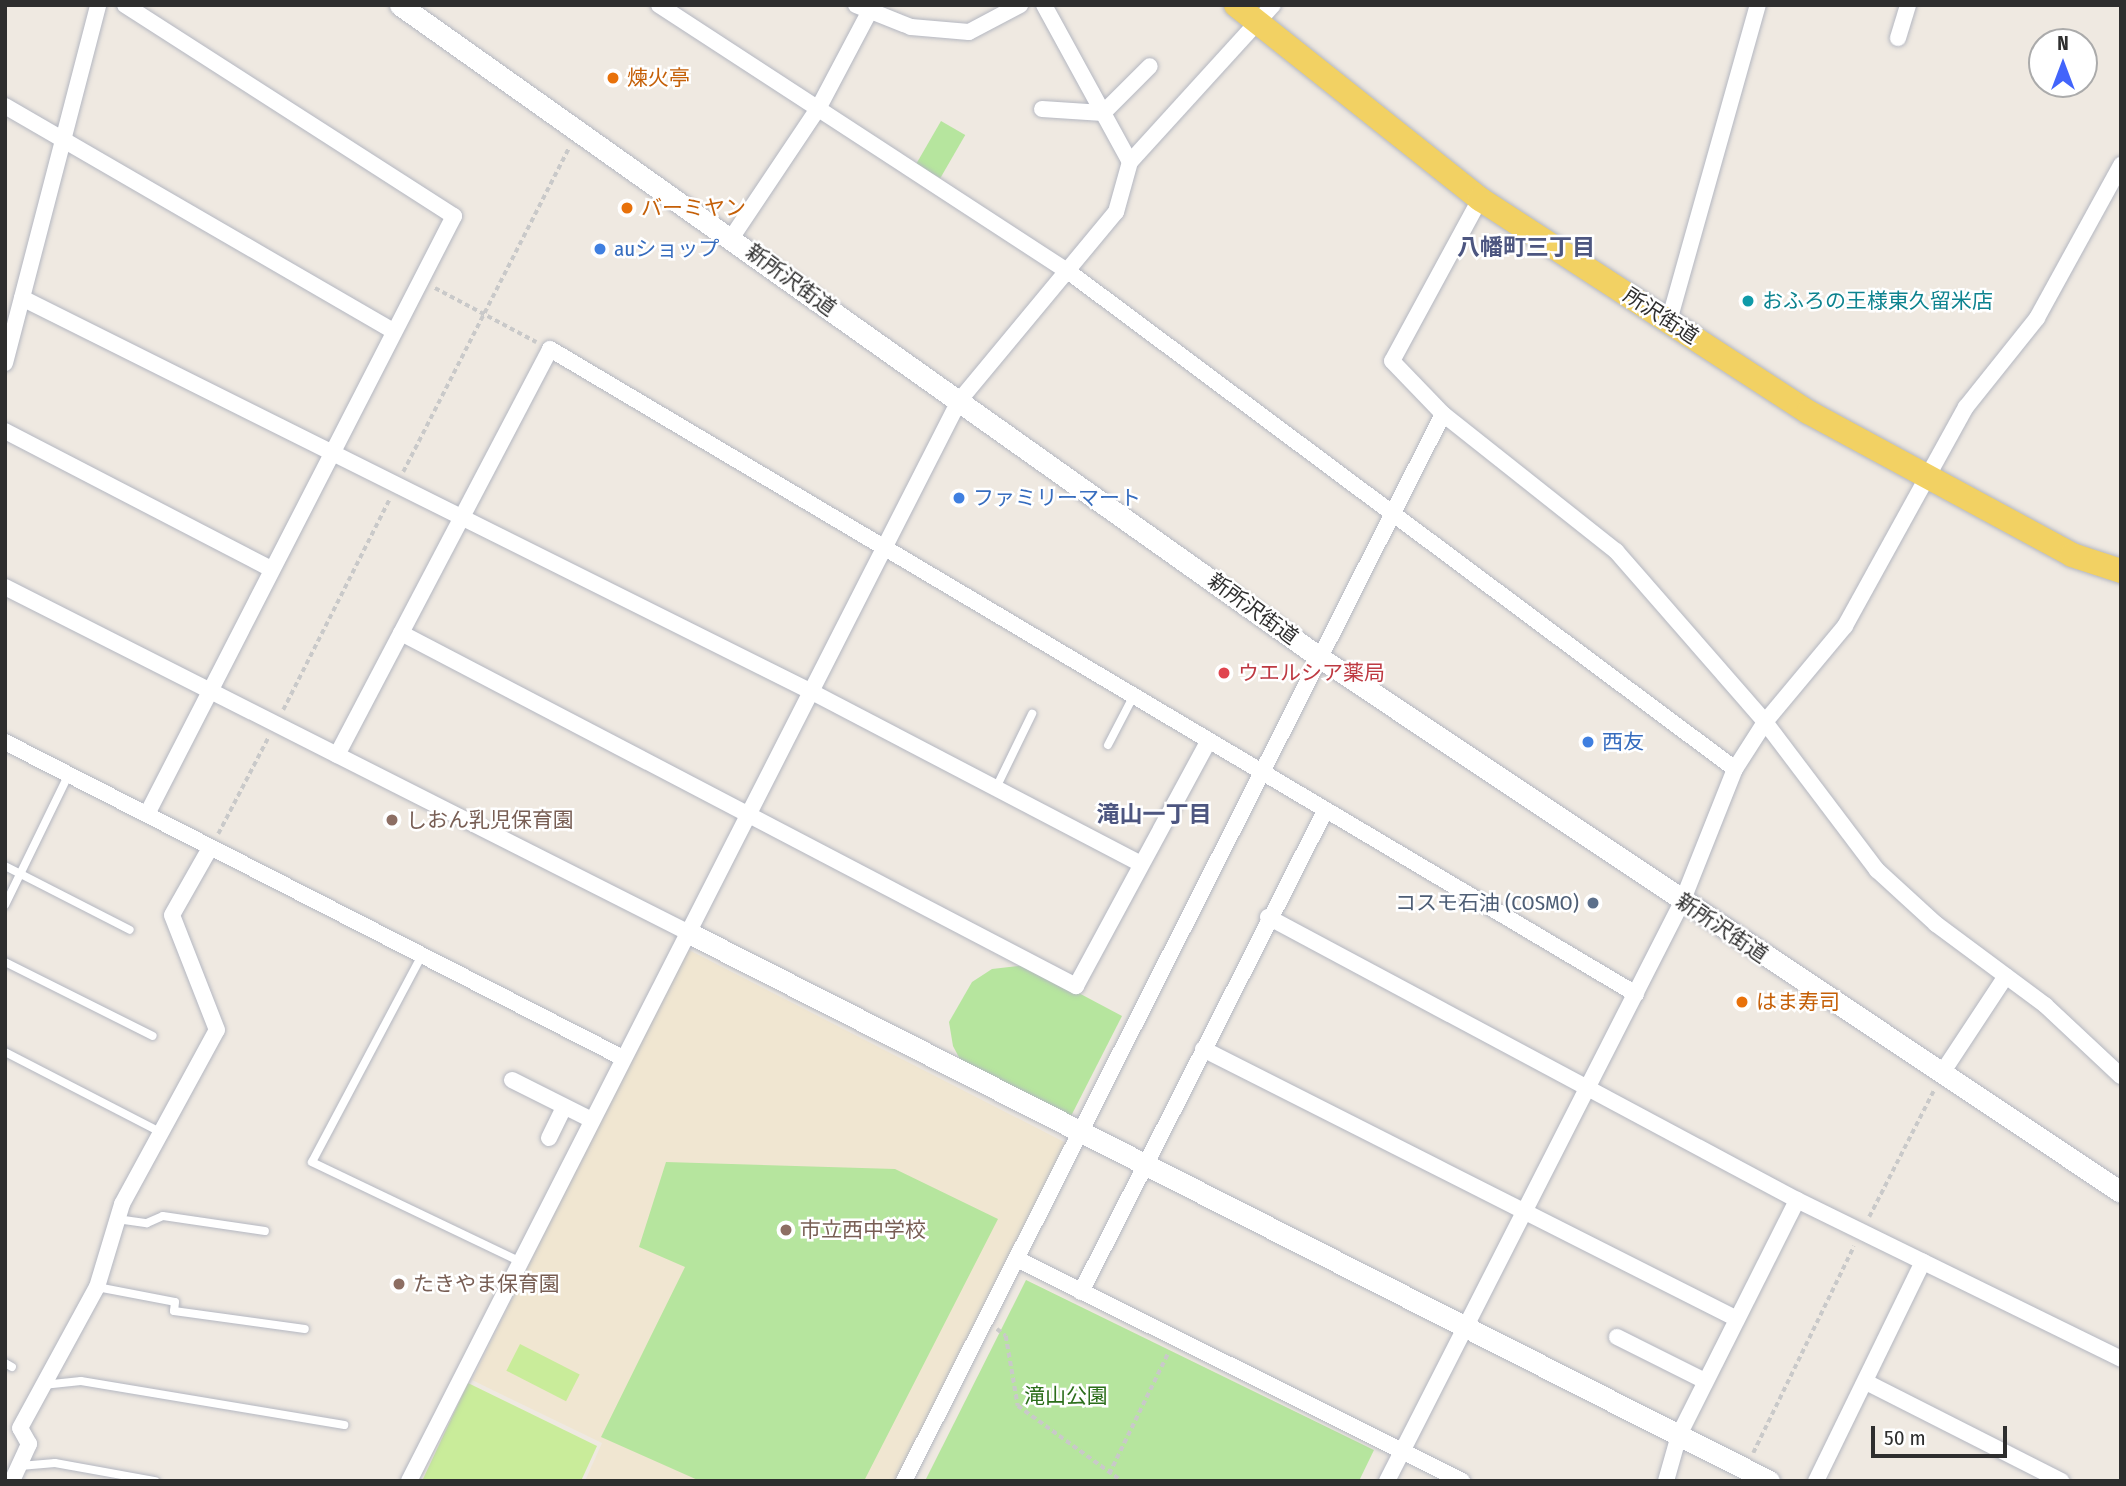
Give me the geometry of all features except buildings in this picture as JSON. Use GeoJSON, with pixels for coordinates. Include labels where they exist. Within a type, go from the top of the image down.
{"type":"FeatureCollection","features":[{"type":"Feature","properties":{"kind":"main road","name":"所沢街道"},"geometry":{"type":"LineString","coordinates":[[1236,5],[1266,14],[1480,199],[1808,412],[1925,478],[2072,555],[2121,571]]}},
{"type":"Feature","properties":{"kind":"street"},"geometry":{"type":"LineString","coordinates":[[5,363],[98,5]]}},
{"type":"Feature","properties":{"kind":"street"},"geometry":{"type":"LineString","coordinates":[[125,5],[454,216],[391,330],[147,814]]}},
{"type":"Feature","properties":{"kind":"street","name":"新所沢街道"},"geometry":{"type":"LineString","coordinates":[[400,5],[732,237],[1322,659],[1682,902],[2121,1192]]}},
{"type":"Feature","properties":{"kind":"street"},"geometry":{"type":"LineString","coordinates":[[659,5],[1069,272],[1735,769]]}},
{"type":"Feature","properties":{"kind":"street"},"geometry":{"type":"LineString","coordinates":[[732,237],[819,107],[866,8],[911,27],[969,32],[1020,5]]}},
{"type":"Feature","properties":{"kind":"street"},"geometry":{"type":"LineString","coordinates":[[1044,5],[1130,162]]}},
{"type":"Feature","properties":{"kind":"street"},"geometry":{"type":"LineString","coordinates":[[1669,321],[1758,5]]}},
{"type":"Feature","properties":{"kind":"street"},"geometry":{"type":"LineString","coordinates":[[1898,38],[1908,5]]}},
{"type":"Feature","properties":{"kind":"street"},"geometry":{"type":"LineString","coordinates":[[410,1481],[959,401],[1069,272],[1116,212],[1130,162],[1266,14]]}},
{"type":"Feature","properties":{"kind":"street"},"geometry":{"type":"LineString","coordinates":[[1042,109],[1104,113],[1150,65]]}},
{"type":"Feature","properties":{"kind":"street"},"geometry":{"type":"LineString","coordinates":[[5,106],[391,330]]}},
{"type":"Feature","properties":{"kind":"street"},"geometry":{"type":"LineString","coordinates":[[1387,1481],[1682,902],[1735,769],[1765,722],[1844,626],[1966,407],[2037,318],[2121,165]]}},
{"type":"Feature","properties":{"kind":"street"},"geometry":{"type":"LineString","coordinates":[[1480,199],[1392,361],[1443,414],[1616,551],[1765,722],[1877,870],[2006,976],[2121,1076]]}},
{"type":"Feature","properties":{"kind":"street"},"geometry":{"type":"LineString","coordinates":[[22,298],[460,520],[812,692],[1141,864]]}},
{"type":"Feature","properties":{"kind":"street"},"geometry":{"type":"LineString","coordinates":[[337,755],[550,349],[1636,994]]}},
{"type":"Feature","properties":{"kind":"street"},"geometry":{"type":"LineString","coordinates":[[904,1481],[1264,775],[1443,414]]}},
{"type":"Feature","properties":{"kind":"street"},"geometry":{"type":"LineString","coordinates":[[5,431],[271,569]]}},
{"type":"Feature","properties":{"kind":"street"},"geometry":{"type":"LineString","coordinates":[[5,587],[1769,1481]]}},
{"type":"Feature","properties":{"kind":"street"},"geometry":{"type":"LineString","coordinates":[[401,633],[750,812],[1076,986],[1208,741]]}},
{"type":"Feature","properties":{"kind":"street"},"geometry":{"type":"LineString","coordinates":[[5,741],[421,957],[623,1058]]}},
{"type":"Feature","properties":{"kind":"street"},"geometry":{"type":"LineString","coordinates":[[1082,1292],[1268,917],[1325,811]]}},
{"type":"Feature","properties":{"kind":"street"},"geometry":{"type":"LineString","coordinates":[[15,1473],[29,1444],[20,1428],[97,1287],[117,1219],[160,1132],[217,1030],[172,915],[210,848]]}},
{"type":"Feature","properties":{"kind":"street"},"geometry":{"type":"LineString","coordinates":[[1268,917],[1797,1200],[2121,1359]]}},
{"type":"Feature","properties":{"kind":"street"},"geometry":{"type":"LineString","coordinates":[[1942,1073],[2006,976]]}},
{"type":"Feature","properties":{"kind":"street"},"geometry":{"type":"LineString","coordinates":[[1203,1049],[1526,1209],[1735,1318]]}},
{"type":"Feature","properties":{"kind":"street"},"geometry":{"type":"LineString","coordinates":[[512,1080],[592,1120]]}},
{"type":"Feature","properties":{"kind":"street"},"geometry":{"type":"LineString","coordinates":[[550,1138],[564,1107]]}},
{"type":"Feature","properties":{"kind":"street"},"geometry":{"type":"LineString","coordinates":[[1667,1481],[1679,1435],[1735,1318],[1797,1200]]}},
{"type":"Feature","properties":{"kind":"street"},"geometry":{"type":"LineString","coordinates":[[1017,1259],[1462,1481]]}},
{"type":"Feature","properties":{"kind":"street"},"geometry":{"type":"LineString","coordinates":[[1816,1481],[1923,1262]]}},
{"type":"Feature","properties":{"kind":"street"},"geometry":{"type":"LineString","coordinates":[[1617,1337],[1705,1381]]}},
{"type":"Feature","properties":{"kind":"street"},"geometry":{"type":"LineString","coordinates":[[1866,1382],[2061,1481]]}},
{"type":"Feature","properties":{"kind":"lane"},"geometry":{"type":"LineString","coordinates":[[1108,745],[1133,697]]}},
{"type":"Feature","properties":{"kind":"lane"},"geometry":{"type":"LineString","coordinates":[[995,790],[1032,714]]}},
{"type":"Feature","properties":{"kind":"lane"},"geometry":{"type":"LineString","coordinates":[[5,905],[69,774]]}},
{"type":"Feature","properties":{"kind":"lane"},"geometry":{"type":"LineString","coordinates":[[5,866],[130,930]]}},
{"type":"Feature","properties":{"kind":"lane"},"geometry":{"type":"LineString","coordinates":[[421,957],[312,1162],[522,1262]]}},
{"type":"Feature","properties":{"kind":"lane"},"geometry":{"type":"LineString","coordinates":[[5,962],[153,1036]]}},
{"type":"Feature","properties":{"kind":"lane"},"geometry":{"type":"LineString","coordinates":[[5,1052],[160,1132]]}},
{"type":"Feature","properties":{"kind":"lane"},"geometry":{"type":"LineString","coordinates":[[117,1219],[147,1223],[163,1216],[265,1231]]}},
{"type":"Feature","properties":{"kind":"lane"},"geometry":{"type":"LineString","coordinates":[[97,1287],[175,1302],[174,1311],[305,1329]]}},
{"type":"Feature","properties":{"kind":"lane"},"geometry":{"type":"LineString","coordinates":[[43,1385],[81,1381],[344,1425]]}},
{"type":"Feature","properties":{"kind":"lane"},"geometry":{"type":"LineString","coordinates":[[15,1473],[55,1463],[155,1481]]}},
{"type":"Feature","properties":{"kind":"path"},"geometry":{"type":"LineString","coordinates":[[210,848],[276,724],[578,130]]}},
{"type":"Feature","properties":{"kind":"path"},"geometry":{"type":"LineString","coordinates":[[418,279],[550,349]]}},
{"type":"Feature","properties":{"kind":"path"},"geometry":{"type":"LineString","coordinates":[[1745,1469],[1942,1073]]}},
{"type":"Feature","properties":{"kind":"path"},"geometry":{"type":"LineString","coordinates":[[986,1319],[1006,1336],[1018,1406],[1122,1481]]}},
{"type":"Feature","properties":{"kind":"path"},"geometry":{"type":"LineString","coordinates":[[1109,1474],[1175,1339]]}},
{"type":"Feature","properties":{"kind":"shaded area","name":"市立西中学校"},"geometry":{"type":"Polygon","coordinates":[[[685,948],[1070,1145],[898,1481],[585,1481],[602,1443],[472,1380],[685,948]]]}},
{"type":"Feature","properties":{"kind":"green space"},"geometry":{"type":"Polygon","coordinates":[[[941,121],[965,135],[940,178],[916,164],[941,121]]]}},
{"type":"Feature","properties":{"kind":"green space"},"geometry":{"type":"Polygon","coordinates":[[[1026,965],[1122,1016],[1069,1120],[964,1067],[953,1046],[949,1022],[972,982],[992,969],[1026,965]]]}},
{"type":"Feature","properties":{"kind":"green space"},"geometry":{"type":"Polygon","coordinates":[[[666,1162],[895,1169],[998,1219],[864,1481],[700,1481],[601,1437],[685,1267],[639,1247],[666,1162]]]}},
{"type":"Feature","properties":{"kind":"green space","name":"滝山公園"},"geometry":{"type":"Polygon","coordinates":[[[1026,1280],[1374,1450],[1359,1481],[925,1481],[1026,1280]]]}},
{"type":"Feature","properties":{"kind":"green space"},"geometry":{"type":"Polygon","coordinates":[[[520,1344],[580,1374],[566,1401],[506,1371],[520,1344]]]}},
{"type":"Feature","properties":{"kind":"green space"},"geometry":{"type":"Polygon","coordinates":[[[468,1383],[597,1446],[581,1481],[422,1481],[468,1383]]]}},
{"type":"Feature","properties":{"kind":"place","name":"煉火亭"},"geometry":{"type":"Point","coordinates":[613,78]}},
{"type":"Feature","properties":{"kind":"place","name":"バーミヤン"},"geometry":{"type":"Point","coordinates":[627,208]}},
{"type":"Feature","properties":{"kind":"place","name":"auショップ"},"geometry":{"type":"Point","coordinates":[600,249]}},
{"type":"Feature","properties":{"kind":"place","name":"おふろの王様東久留米店"},"geometry":{"type":"Point","coordinates":[1748,301]}},
{"type":"Feature","properties":{"kind":"place","name":"ファミリーマート"},"geometry":{"type":"Point","coordinates":[959,498]}},
{"type":"Feature","properties":{"kind":"place","name":"ウエルシア薬局"},"geometry":{"type":"Point","coordinates":[1224,673]}},
{"type":"Feature","properties":{"kind":"place","name":"西友"},"geometry":{"type":"Point","coordinates":[1588,742]}},
{"type":"Feature","properties":{"kind":"place","name":"しおん乳児保育園"},"geometry":{"type":"Point","coordinates":[392,820]}},
{"type":"Feature","properties":{"kind":"place","name":"コスモ石油 (COSMO)"},"geometry":{"type":"Point","coordinates":[1593,903]}},
{"type":"Feature","properties":{"kind":"place","name":"はま寿司"},"geometry":{"type":"Point","coordinates":[1742,1002]}},
{"type":"Feature","properties":{"kind":"place","name":"市立西中学校"},"geometry":{"type":"Point","coordinates":[786,1230]}},
{"type":"Feature","properties":{"kind":"place","name":"たきやま保育園"},"geometry":{"type":"Point","coordinates":[399,1284]}},
{"type":"Feature","properties":{"kind":"district","name":"八幡町三丁目"},"geometry":{"type":"Point","coordinates":[1526,247]}},
{"type":"Feature","properties":{"kind":"district","name":"滝山一丁目"},"geometry":{"type":"Point","coordinates":[1154,814]}}]}
